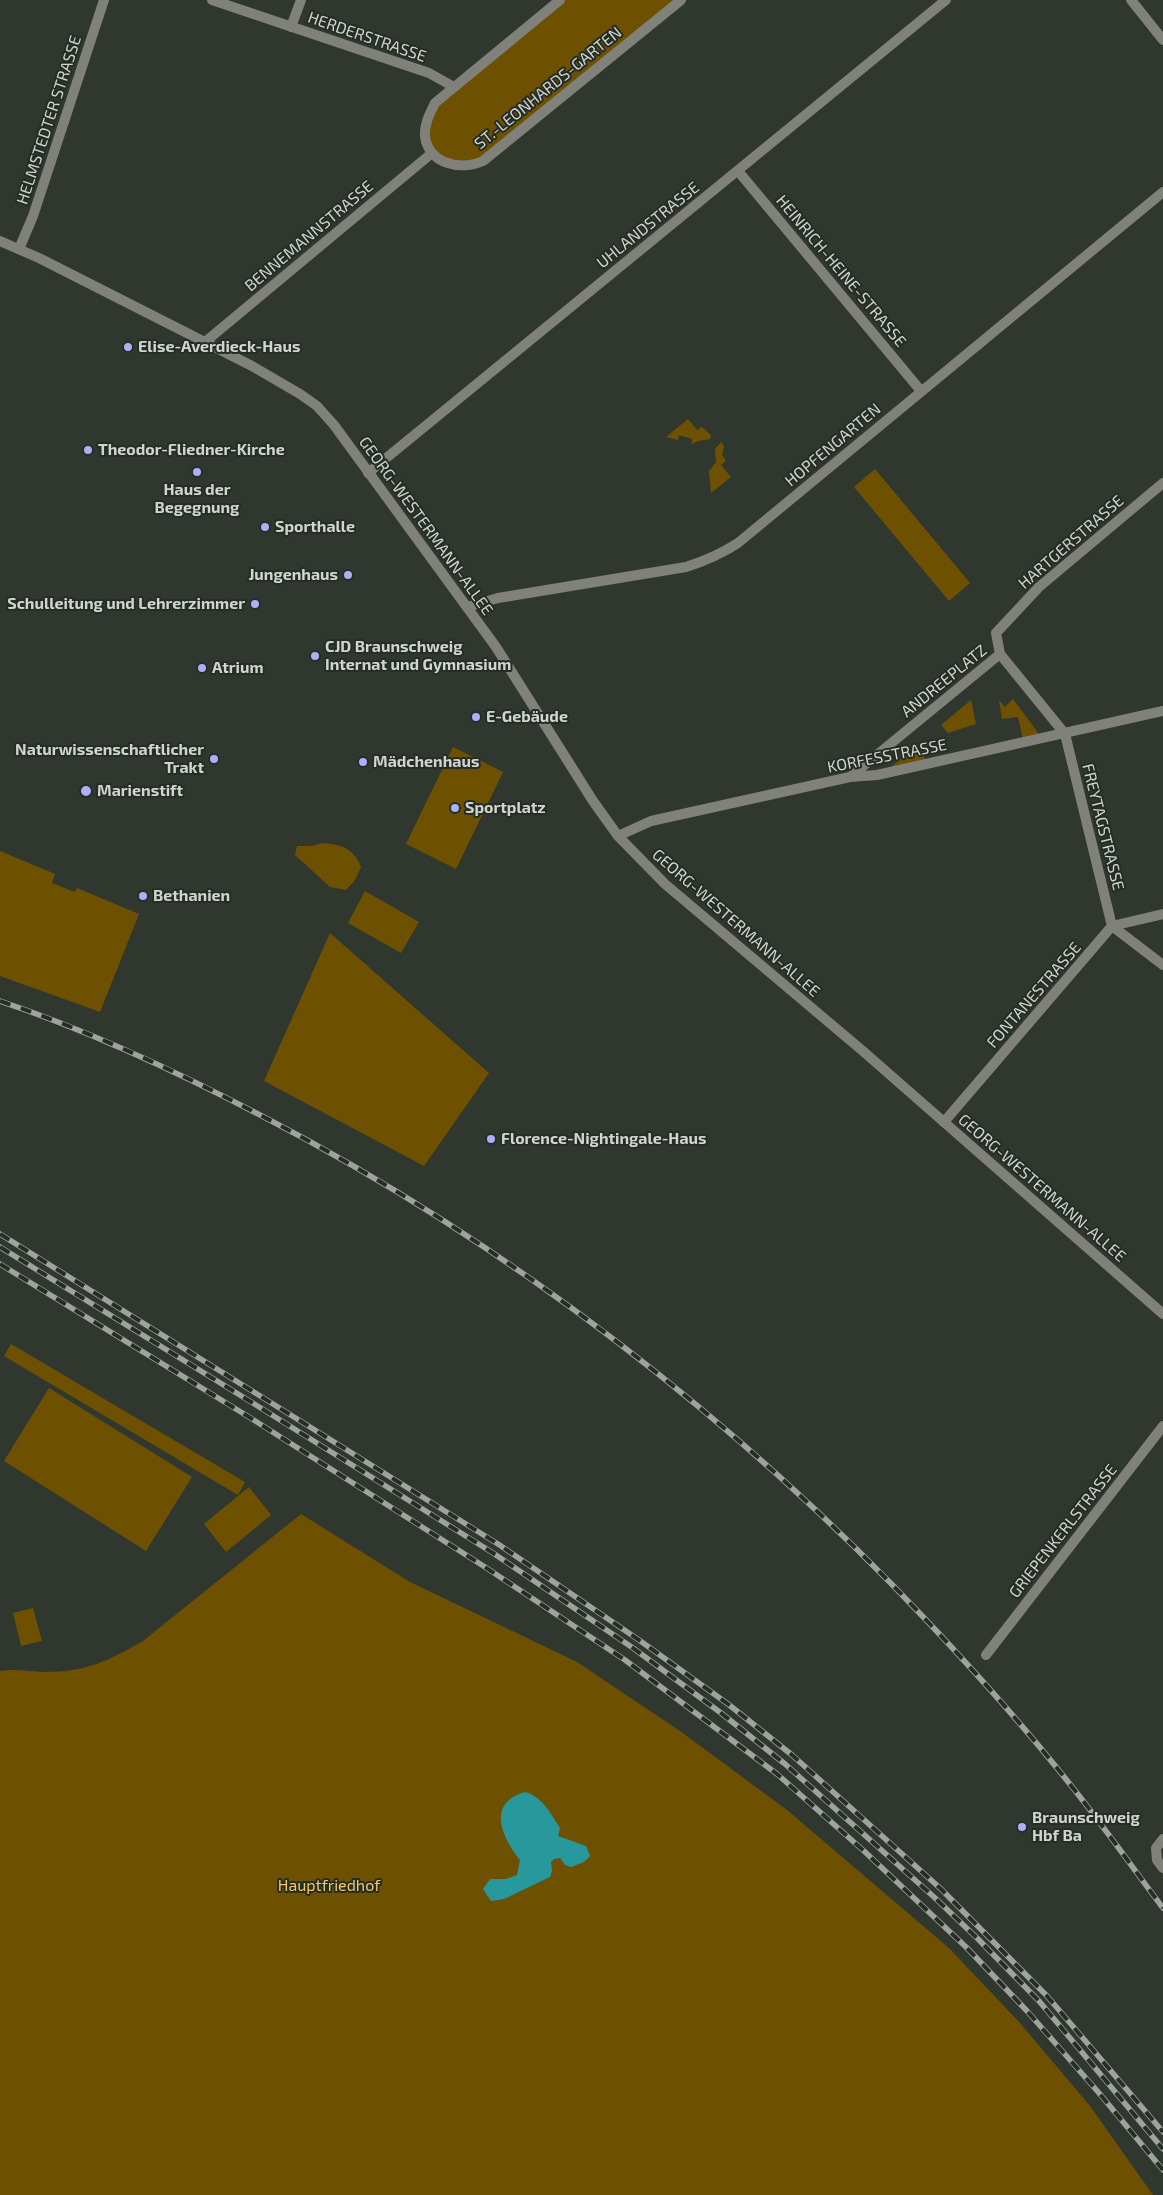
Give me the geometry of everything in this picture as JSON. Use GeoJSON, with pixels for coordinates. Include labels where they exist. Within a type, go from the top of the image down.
{"type":"FeatureCollection","features":[{"type":"Feature","properties":{"kind":"street","name":"HELMSTEDTER STRASSE"},"geometry":{"type":"LineString","coordinates":[[19,249],[32,216],[104,0]]}},
{"type":"Feature","properties":{"kind":"street","name":"HERDERSTRASSE"},"geometry":{"type":"LineString","coordinates":[[212,0],[429,73],[454,87]]}},
{"type":"Feature","properties":{"kind":"street"},"geometry":{"type":"LineString","coordinates":[[291,27],[301,0]]}},
{"type":"Feature","properties":{"kind":"street"},"geometry":{"type":"LineString","coordinates":[[432,153],[425,135],[426,124],[436,104],[560,0]]}},
{"type":"Feature","properties":{"kind":"street","name":"ST.-LEONHARDS-GARTEN"},"geometry":{"type":"LineString","coordinates":[[432,153],[454,166],[466,167],[483,161],[681,0]]}},
{"type":"Feature","properties":{"kind":"street","name":"UHLANDSTRASSE"},"geometry":{"type":"LineString","coordinates":[[368,472],[946,0]]}},
{"type":"Feature","properties":{"kind":"street"},"geometry":{"type":"LineString","coordinates":[[1131,0],[1163,40]]}},
{"type":"Feature","properties":{"kind":"street","name":"BENNEMANNSTRASSE"},"geometry":{"type":"LineString","coordinates":[[205,342],[432,153]]}},
{"type":"Feature","properties":{"kind":"street","name":"HEINRICH-HEINE-STRASSE"},"geometry":{"type":"LineString","coordinates":[[738,171],[921,391]]}},
{"type":"Feature","properties":{"kind":"street","name":"HOPFENGARTEN"},"geometry":{"type":"LineString","coordinates":[[467,607],[498,598],[686,567],[724,552],[738,543],[1163,192]]}},
{"type":"Feature","properties":{"kind":"street","name":"GEORG-WESTERMANN-ALLEE"},"geometry":{"type":"LineString","coordinates":[[0,241],[205,342],[260,371],[317,406],[368,472],[505,660],[593,801],[618,836],[665,884],[746,951],[1163,1314]]}},
{"type":"Feature","properties":{"kind":"street","name":"HARTGERSTRASSE"},"geometry":{"type":"LineString","coordinates":[[1000,654],[996,633],[1039,587],[1163,483]]}},
{"type":"Feature","properties":{"kind":"street","name":"ANDREEPLATZ"},"geometry":{"type":"LineString","coordinates":[[850,777],[1000,654],[1065,734]]}},
{"type":"Feature","properties":{"kind":"street","name":"KORFESSTRASSE"},"geometry":{"type":"LineString","coordinates":[[618,836],[651,822],[850,777],[877,775],[1163,711]]}},
{"type":"Feature","properties":{"kind":"street","name":"FREYTAGSTRASSE"},"geometry":{"type":"LineString","coordinates":[[1065,734],[1112,926]]}},
{"type":"Feature","properties":{"kind":"street"},"geometry":{"type":"LineString","coordinates":[[1112,926],[1163,914]]}},
{"type":"Feature","properties":{"kind":"street"},"geometry":{"type":"LineString","coordinates":[[1112,926],[1163,965]]}},
{"type":"Feature","properties":{"kind":"street","name":"FONTANESTRASSE"},"geometry":{"type":"LineString","coordinates":[[944,1122],[1112,926]]}},
{"type":"Feature","properties":{"kind":"street","name":"GRIEPENKERLSTRASSE"},"geometry":{"type":"LineString","coordinates":[[986,1655],[1163,1426]]}},
{"type":"Feature","properties":{"kind":"street"},"geometry":{"type":"LineString","coordinates":[[1163,1839],[1156,1848],[1157,1860],[1163,1868]]}},
{"type":"Feature","properties":{"kind":"green space"},"geometry":{"type":"Polygon","coordinates":[[[560,0],[682,0],[489,157],[466,167],[432,153],[426,124],[435,103],[560,0]]]}},
{"type":"Feature","properties":{"kind":"green space"},"geometry":{"type":"Polygon","coordinates":[[[688,419],[697,430],[702,427],[711,435],[710,439],[692,444],[692,439],[679,435],[678,440],[666,437],[688,419]]]}},
{"type":"Feature","properties":{"kind":"green space"},"geometry":{"type":"Polygon","coordinates":[[[721,442],[724,446],[722,455],[726,461],[721,465],[731,477],[711,493],[709,471],[716,462],[715,449],[721,442]]]}},
{"type":"Feature","properties":{"kind":"green space"},"geometry":{"type":"Polygon","coordinates":[[[875,469],[970,583],[949,601],[854,487],[875,469]]]}},
{"type":"Feature","properties":{"kind":"green space"},"geometry":{"type":"Polygon","coordinates":[[[1013,699],[1039,734],[1023,739],[1018,717],[1002,719],[999,700],[1005,707],[1013,699]]]}},
{"type":"Feature","properties":{"kind":"green space"},"geometry":{"type":"Polygon","coordinates":[[[971,700],[976,724],[948,733],[941,725],[971,700]]]}},
{"type":"Feature","properties":{"kind":"green space"},"geometry":{"type":"Polygon","coordinates":[[[921,742],[925,760],[891,767],[921,742]]]}},
{"type":"Feature","properties":{"kind":"green space","name":"Sportplatz"},"geometry":{"type":"Polygon","coordinates":[[[453,747],[503,772],[456,869],[406,844],[453,747]]]}},
{"type":"Feature","properties":{"kind":"green space"},"geometry":{"type":"Polygon","coordinates":[[[321,843],[334,844],[346,848],[358,861],[361,867],[355,880],[346,890],[330,887],[295,855],[297,846],[312,846],[321,843]]]}},
{"type":"Feature","properties":{"kind":"green space"},"geometry":{"type":"Polygon","coordinates":[[[0,851],[55,874],[52,883],[75,892],[77,888],[139,914],[100,1012],[0,976],[0,851]]]}},
{"type":"Feature","properties":{"kind":"green space"},"geometry":{"type":"Polygon","coordinates":[[[365,891],[419,922],[401,953],[348,923],[365,891]]]}},
{"type":"Feature","properties":{"kind":"green space"},"geometry":{"type":"Polygon","coordinates":[[[330,933],[489,1073],[424,1166],[264,1081],[330,933]]]}},
{"type":"Feature","properties":{"kind":"green space"},"geometry":{"type":"Polygon","coordinates":[[[11,1344],[245,1482],[238,1495],[4,1356],[11,1344]]]}},
{"type":"Feature","properties":{"kind":"green space"},"geometry":{"type":"Polygon","coordinates":[[[49,1388],[192,1477],[146,1551],[4,1461],[49,1388]]]}},
{"type":"Feature","properties":{"kind":"green space"},"geometry":{"type":"Polygon","coordinates":[[[249,1487],[271,1515],[226,1552],[204,1524],[249,1487]]]}},
{"type":"Feature","properties":{"kind":"green space","name":"Hauptfriedhof"},"geometry":{"type":"Polygon","coordinates":[[[301,1514],[410,1582],[577,1662],[680,1731],[787,1810],[949,1948],[1020,2023],[1090,2106],[1153,2195],[0,2195],[0,1671],[47,1672],[74,1670],[97,1664],[120,1654],[143,1641],[301,1514]]]}},
{"type":"Feature","properties":{"kind":"green space"},"geometry":{"type":"Polygon","coordinates":[[[33,1608],[42,1641],[21,1646],[13,1613],[33,1608]]]}},
{"type":"Feature","properties":{"kind":"water"},"geometry":{"type":"Polygon","coordinates":[[[525,1792],[537,1798],[546,1806],[560,1828],[558,1836],[586,1846],[590,1856],[584,1862],[571,1867],[565,1865],[560,1858],[554,1859],[551,1862],[552,1871],[550,1877],[504,1899],[491,1901],[483,1889],[490,1879],[506,1879],[517,1875],[520,1860],[503,1831],[501,1822],[505,1804],[513,1797],[525,1792]]]}},
{"type":"Feature","properties":{"kind":"railway"},"geometry":{"type":"LineString","coordinates":[[0,1001],[67,1025],[166,1068],[262,1116],[354,1166],[444,1221],[531,1279],[617,1342],[700,1408],[779,1477],[856,1548],[929,1623],[1003,1704],[1056,1767],[1163,1908]]}},
{"type":"Feature","properties":{"kind":"railway"},"geometry":{"type":"LineString","coordinates":[[0,1234],[498,1544],[639,1640],[728,1704],[792,1755],[941,1889],[1047,1996],[1163,2132]]}},
{"type":"Feature","properties":{"kind":"railway"},"geometry":{"type":"LineString","coordinates":[[0,1247],[493,1553],[633,1648],[721,1713],[785,1764],[934,1897],[977,1938],[1039,2001],[1163,2149]]}},
{"type":"Feature","properties":{"kind":"railway"},"geometry":{"type":"LineString","coordinates":[[0,1264],[249,1417],[485,1567],[625,1660],[777,1774],[864,1851],[966,1947],[1027,2011],[1163,2170]]}},
{"type":"Feature","properties":{"kind":"place","name":"Elise-Averdieck-Haus"},"geometry":{"type":"Point","coordinates":[128,347]}},
{"type":"Feature","properties":{"kind":"place","name":"Theodor-Fliedner-Kirche"},"geometry":{"type":"Point","coordinates":[88,450]}},
{"type":"Feature","properties":{"kind":"place","name":"Haus der Begegnung"},"geometry":{"type":"Point","coordinates":[197,472]}},
{"type":"Feature","properties":{"kind":"place","name":"Sporthalle"},"geometry":{"type":"Point","coordinates":[265,527]}},
{"type":"Feature","properties":{"kind":"place","name":"Jungenhaus"},"geometry":{"type":"Point","coordinates":[348,575]}},
{"type":"Feature","properties":{"kind":"place","name":"Schulleitung und Lehrerzimmer"},"geometry":{"type":"Point","coordinates":[255,604]}},
{"type":"Feature","properties":{"kind":"place","name":"CJD Braunschweig Internat und Gymnasium"},"geometry":{"type":"Point","coordinates":[315,656]}},
{"type":"Feature","properties":{"kind":"place","name":"Atrium"},"geometry":{"type":"Point","coordinates":[202,668]}},
{"type":"Feature","properties":{"kind":"place","name":"E-Gebäude"},"geometry":{"type":"Point","coordinates":[476,717]}},
{"type":"Feature","properties":{"kind":"place","name":"Naturwissenschaftlicher Trakt"},"geometry":{"type":"Point","coordinates":[214,759]}},
{"type":"Feature","properties":{"kind":"place","name":"Mädchenhaus"},"geometry":{"type":"Point","coordinates":[363,762]}},
{"type":"Feature","properties":{"kind":"place","name":"Marienstift"},"geometry":{"type":"Point","coordinates":[86,791]}},
{"type":"Feature","properties":{"kind":"place","name":"Sportplatz"},"geometry":{"type":"Point","coordinates":[455,808]}},
{"type":"Feature","properties":{"kind":"place","name":"Bethanien"},"geometry":{"type":"Point","coordinates":[143,896]}},
{"type":"Feature","properties":{"kind":"place","name":"Florence-Nightingale-Haus"},"geometry":{"type":"Point","coordinates":[491,1139]}},
{"type":"Feature","properties":{"kind":"place","name":"Braunschweig Hbf Ba"},"geometry":{"type":"Point","coordinates":[1022,1827]}}]}
